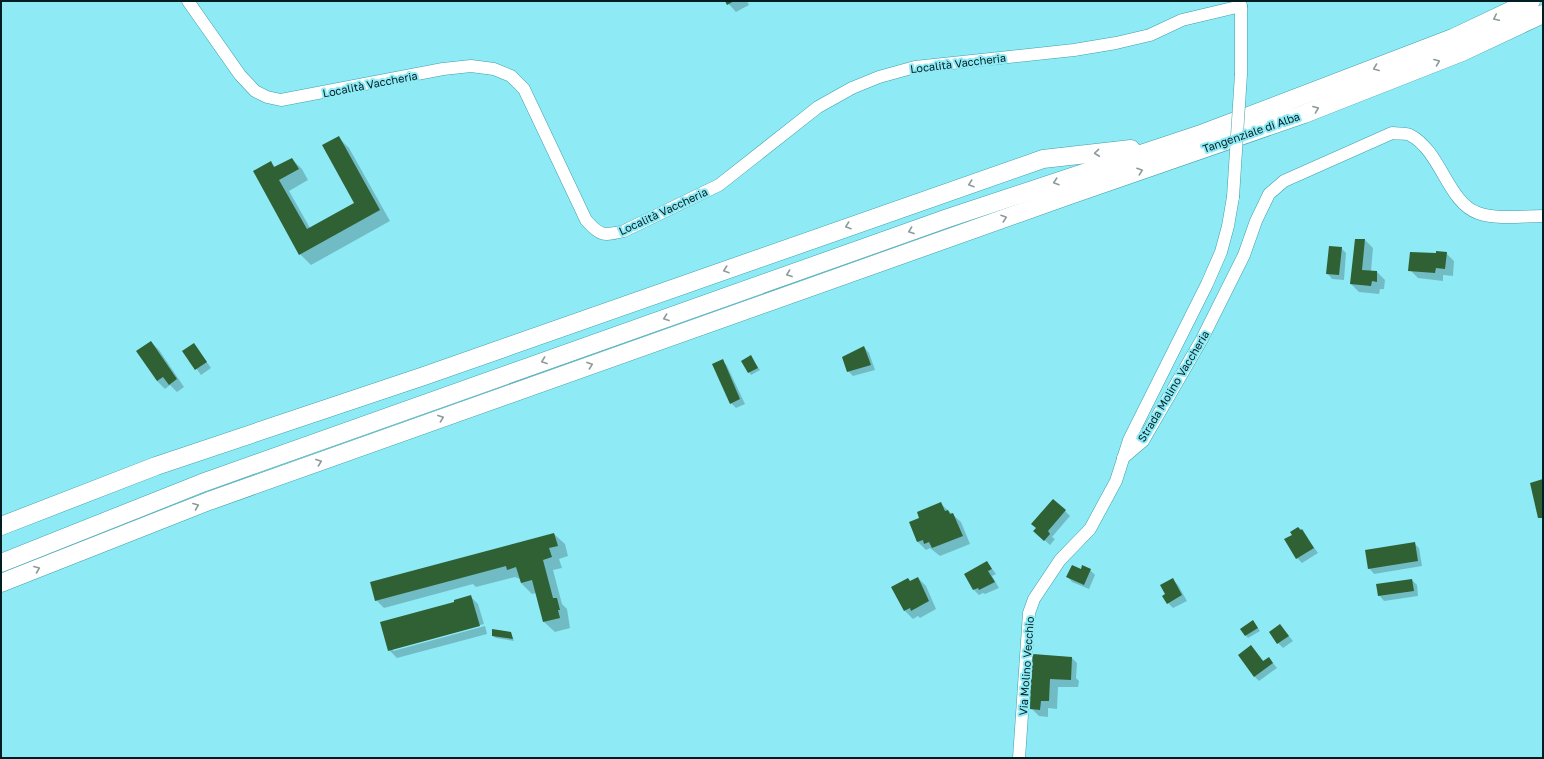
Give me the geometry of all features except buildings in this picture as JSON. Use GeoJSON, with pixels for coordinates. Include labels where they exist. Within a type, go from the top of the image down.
{"type":"FeatureCollection","features":[{"type":"Feature","properties":{"kind":"highway"},"geometry":{"type":"LineString","coordinates":[[1,563],[202,482],[948,218],[1204,133],[1453,38],[1531,1]]}},
{"type":"Feature","properties":{"kind":"highway","name":"Tangenziale di Alba"},"geometry":{"type":"LineString","coordinates":[[1,584],[209,501],[954,236],[1304,114],[1462,52],[1543,14]]}},
{"type":"Feature","properties":{"kind":"highway"},"geometry":{"type":"LineString","coordinates":[[1,526],[156,466],[424,376],[1043,159],[1125,150],[1204,133]]}},
{"type":"Feature","properties":{"kind":"street","name":"Località Vaccheria"},"geometry":{"type":"LineString","coordinates":[[188,1],[240,75],[255,91],[267,97],[281,100],[442,69],[471,66],[494,69],[511,76],[524,89],[586,220],[596,232],[607,235],[624,231],[719,185],[818,107],[852,88],[879,77],[915,67],[1074,50],[1116,43],[1150,34],[1182,20],[1243,3]]}},
{"type":"Feature","properties":{"kind":"street","name":"Strada Molino Vaccheria"},"geometry":{"type":"LineString","coordinates":[[1123,458],[1129,440],[1207,284],[1221,252],[1228,226],[1233,197],[1241,74],[1243,3]]}},
{"type":"Feature","properties":{"kind":"street","name":"Strada Molino Vaccheria"},"geometry":{"type":"LineString","coordinates":[[1123,458],[1143,441],[1202,339],[1244,255],[1256,221],[1269,194],[1284,181],[1392,133],[1410,135],[1426,147],[1461,201],[1478,213],[1498,216],[1543,216]]}},
{"type":"Feature","properties":{"kind":"street","name":"Via Molino Vecchio"},"geometry":{"type":"LineString","coordinates":[[1019,758],[1029,613],[1034,599],[1060,560],[1090,529],[1116,481],[1123,458]]}}]}
